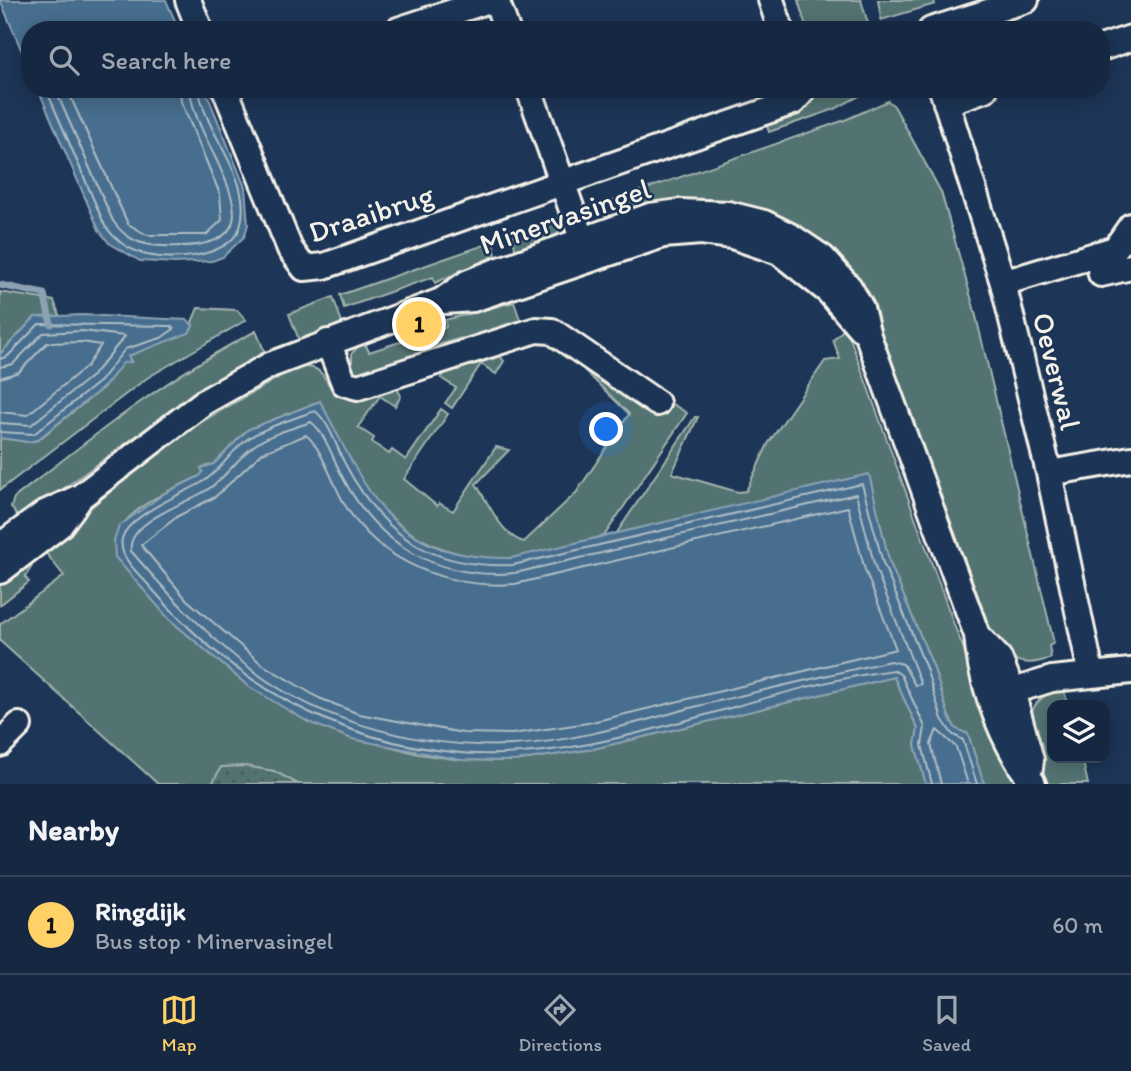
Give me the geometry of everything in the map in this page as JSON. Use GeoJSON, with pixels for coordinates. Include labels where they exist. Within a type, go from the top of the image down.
{"type":"FeatureCollection","features":[{"type":"Feature","properties":{"kind":"street"},"geometry":{"type":"LineString","coordinates":[[188,0],[196,21]]}},
{"type":"Feature","properties":{"kind":"street"},"geometry":{"type":"LineString","coordinates":[[425,21],[489,0]]}},
{"type":"Feature","properties":{"kind":"street"},"geometry":{"type":"LineString","coordinates":[[496,0],[504,21]]}},
{"type":"Feature","properties":{"kind":"street"},"geometry":{"type":"LineString","coordinates":[[771,0],[778,21]]}},
{"type":"Feature","properties":{"kind":"street"},"geometry":{"type":"LineString","coordinates":[[959,21],[1026,0]]}},
{"type":"Feature","properties":{"kind":"street"},"geometry":{"type":"LineString","coordinates":[[1110,45],[1131,38]]}},
{"type":"Feature","properties":{"kind":"street","name":"Draaibrug"},"geometry":{"type":"LineString","coordinates":[[229,98],[290,249],[304,268],[324,266],[564,181]]}},
{"type":"Feature","properties":{"kind":"street"},"geometry":{"type":"LineString","coordinates":[[532,98],[586,249]]}},
{"type":"Feature","properties":{"kind":"street"},"geometry":{"type":"LineString","coordinates":[[564,181],[793,102],[797,98]]}},
{"type":"Feature","properties":{"kind":"street","name":"Oeverwal"},"geometry":{"type":"LineString","coordinates":[[945,98],[1003,283],[1049,473],[1091,673]]}},
{"type":"Feature","properties":{"kind":"street"},"geometry":{"type":"LineString","coordinates":[[1003,283],[1115,249],[1131,226]]}},
{"type":"Feature","properties":{"kind":"street","name":"Minervasingel"},"geometry":{"type":"LineString","coordinates":[[0,546],[45,513],[80,497],[204,402],[280,360],[441,301],[473,299],[586,249],[663,234],[701,232],[732,236],[779,252],[799,265],[829,292],[868,336],[977,635],[979,666],[1001,694],[1018,763],[1031,779]]}},
{"type":"Feature","properties":{"kind":"street"},"geometry":{"type":"LineString","coordinates":[[1097,254],[1101,274],[1131,267]]}},
{"type":"Feature","properties":{"kind":"street"},"geometry":{"type":"LineString","coordinates":[[328,342],[344,383],[358,387],[536,330],[552,331],[657,403]]}},
{"type":"Feature","properties":{"kind":"street"},"geometry":{"type":"LineString","coordinates":[[1049,473],[1131,459]]}},
{"type":"Feature","properties":{"kind":"street","name":"Minervasingel"},"geometry":{"type":"LineString","coordinates":[[0,571],[60,525],[80,497]]}},
{"type":"Feature","properties":{"kind":"street"},"geometry":{"type":"LineString","coordinates":[[1001,694],[1052,679],[1131,671]]}},
{"type":"Feature","properties":{"kind":"street"},"geometry":{"type":"LineString","coordinates":[[0,744],[19,725]]}},
{"type":"Feature","properties":{"kind":"green space"},"geometry":{"type":"Polygon","coordinates":[[[798,0],[861,0],[867,21],[804,21],[798,0]]]}},
{"type":"Feature","properties":{"kind":"green space"},"geometry":{"type":"Polygon","coordinates":[[[878,0],[934,0],[935,4],[881,20],[878,0]]]}},
{"type":"Feature","properties":{"kind":"green space"},"geometry":{"type":"Polygon","coordinates":[[[811,98],[855,98],[835,109],[769,132],[767,126],[772,120],[812,103],[811,98]]]}},
{"type":"Feature","properties":{"kind":"green space"},"geometry":{"type":"Polygon","coordinates":[[[888,101],[894,106],[941,192],[974,308],[1054,643],[1049,646],[1051,658],[1038,662],[1027,663],[1011,657],[999,644],[988,623],[871,310],[858,290],[640,208],[618,212],[614,200],[845,120],[888,101]]]}},
{"type":"Feature","properties":{"kind":"green space"},"geometry":{"type":"Polygon","coordinates":[[[560,218],[561,226],[553,238],[539,247],[516,255],[513,236],[560,218]]]}},
{"type":"Feature","properties":{"kind":"green space"},"geometry":{"type":"Polygon","coordinates":[[[493,242],[496,255],[435,283],[433,277],[344,308],[340,295],[493,242]]]}},
{"type":"Feature","properties":{"kind":"green space"},"geometry":{"type":"Polygon","coordinates":[[[0,292],[54,301],[60,317],[35,317],[0,354],[0,292]]]}},
{"type":"Feature","properties":{"kind":"green space"},"geometry":{"type":"Polygon","coordinates":[[[333,297],[342,323],[299,340],[289,314],[333,297]]]}},
{"type":"Feature","properties":{"kind":"green space"},"geometry":{"type":"Polygon","coordinates":[[[514,302],[522,325],[465,344],[462,338],[430,347],[432,355],[356,375],[352,370],[352,353],[364,341],[369,352],[446,327],[445,320],[514,302]]]}},
{"type":"Feature","properties":{"kind":"green space"},"geometry":{"type":"Polygon","coordinates":[[[198,308],[237,310],[246,320],[147,378],[0,490],[0,438],[28,442],[38,440],[105,386],[123,362],[131,362],[128,356],[193,326],[198,308]]]}},
{"type":"Feature","properties":{"kind":"green space"},"geometry":{"type":"Polygon","coordinates":[[[846,327],[956,630],[1020,784],[984,784],[968,734],[956,729],[949,717],[933,666],[889,561],[869,475],[616,534],[695,417],[698,417],[672,473],[738,492],[746,491],[768,444],[825,361],[840,359],[833,340],[846,327]]]}},
{"type":"Feature","properties":{"kind":"green space"},"geometry":{"type":"Polygon","coordinates":[[[256,331],[266,355],[189,398],[20,520],[11,507],[14,498],[161,388],[256,331]]]}},
{"type":"Feature","properties":{"kind":"green space"},"geometry":{"type":"Polygon","coordinates":[[[495,355],[504,361],[496,374],[481,364],[452,408],[445,403],[456,388],[441,378],[446,372],[495,355]]]}},
{"type":"Feature","properties":{"kind":"green space"},"geometry":{"type":"Polygon","coordinates":[[[578,358],[658,415],[669,402],[687,413],[604,536],[502,559],[447,550],[422,539],[401,526],[368,490],[320,401],[247,430],[214,464],[201,468],[203,472],[200,476],[150,501],[138,510],[120,529],[114,541],[169,619],[248,686],[389,746],[419,754],[461,760],[514,761],[593,749],[894,677],[918,729],[915,745],[926,784],[158,784],[0,641],[0,624],[64,576],[42,548],[179,435],[295,368],[315,369],[333,390],[348,398],[361,398],[397,388],[401,396],[395,406],[380,396],[358,427],[374,438],[372,442],[389,454],[392,450],[406,460],[441,409],[448,414],[404,479],[437,506],[439,503],[453,511],[496,447],[509,450],[476,484],[502,526],[516,539],[524,542],[576,493],[629,414],[576,362],[578,358]]]}},
{"type":"Feature","properties":{"kind":"green space"},"geometry":{"type":"Polygon","coordinates":[[[27,560],[32,566],[25,577],[29,582],[0,605],[0,579],[27,560]]]}},
{"type":"Feature","properties":{"kind":"green space"},"geometry":{"type":"Polygon","coordinates":[[[1063,687],[1067,700],[1047,700],[1047,763],[1083,763],[1088,784],[1048,784],[1030,728],[1031,715],[1036,704],[1046,694],[1063,687]]]}},
{"type":"Feature","properties":{"kind":"green space"},"geometry":{"type":"Polygon","coordinates":[[[245,766],[274,771],[298,784],[212,784],[221,767],[245,766]]]}},
{"type":"Feature","properties":{"kind":"water"},"geometry":{"type":"Polygon","coordinates":[[[0,0],[166,0],[175,21],[21,21],[21,49],[0,0]]]}},
{"type":"Feature","properties":{"kind":"water"},"geometry":{"type":"Polygon","coordinates":[[[42,98],[209,98],[245,187],[248,225],[244,237],[223,257],[212,261],[175,263],[140,261],[109,243],[99,230],[42,98]]]}},
{"type":"Feature","properties":{"kind":"water"},"geometry":{"type":"Polygon","coordinates":[[[82,315],[188,320],[193,326],[189,333],[128,356],[131,362],[123,363],[105,386],[37,440],[28,442],[0,438],[0,354],[35,317],[82,315]]]}},
{"type":"Feature","properties":{"kind":"water"},"geometry":{"type":"Polygon","coordinates":[[[320,401],[370,492],[388,515],[410,534],[437,547],[470,555],[511,558],[869,474],[889,561],[933,666],[949,717],[956,729],[968,734],[984,784],[926,784],[915,745],[918,729],[894,677],[593,749],[514,761],[461,760],[352,739],[308,722],[248,686],[169,619],[115,557],[114,541],[119,526],[165,493],[200,476],[203,472],[201,468],[214,464],[247,430],[320,401]]]}},
{"type":"Feature","properties":{"kind":"waterway"},"geometry":{"type":"LineString","coordinates":[[0,285],[44,294],[51,324]]}},
{"type":"Feature","properties":{"kind":"place","name":"Ringdijk"},"geometry":{"type":"Point","coordinates":[419,324]}}]}
